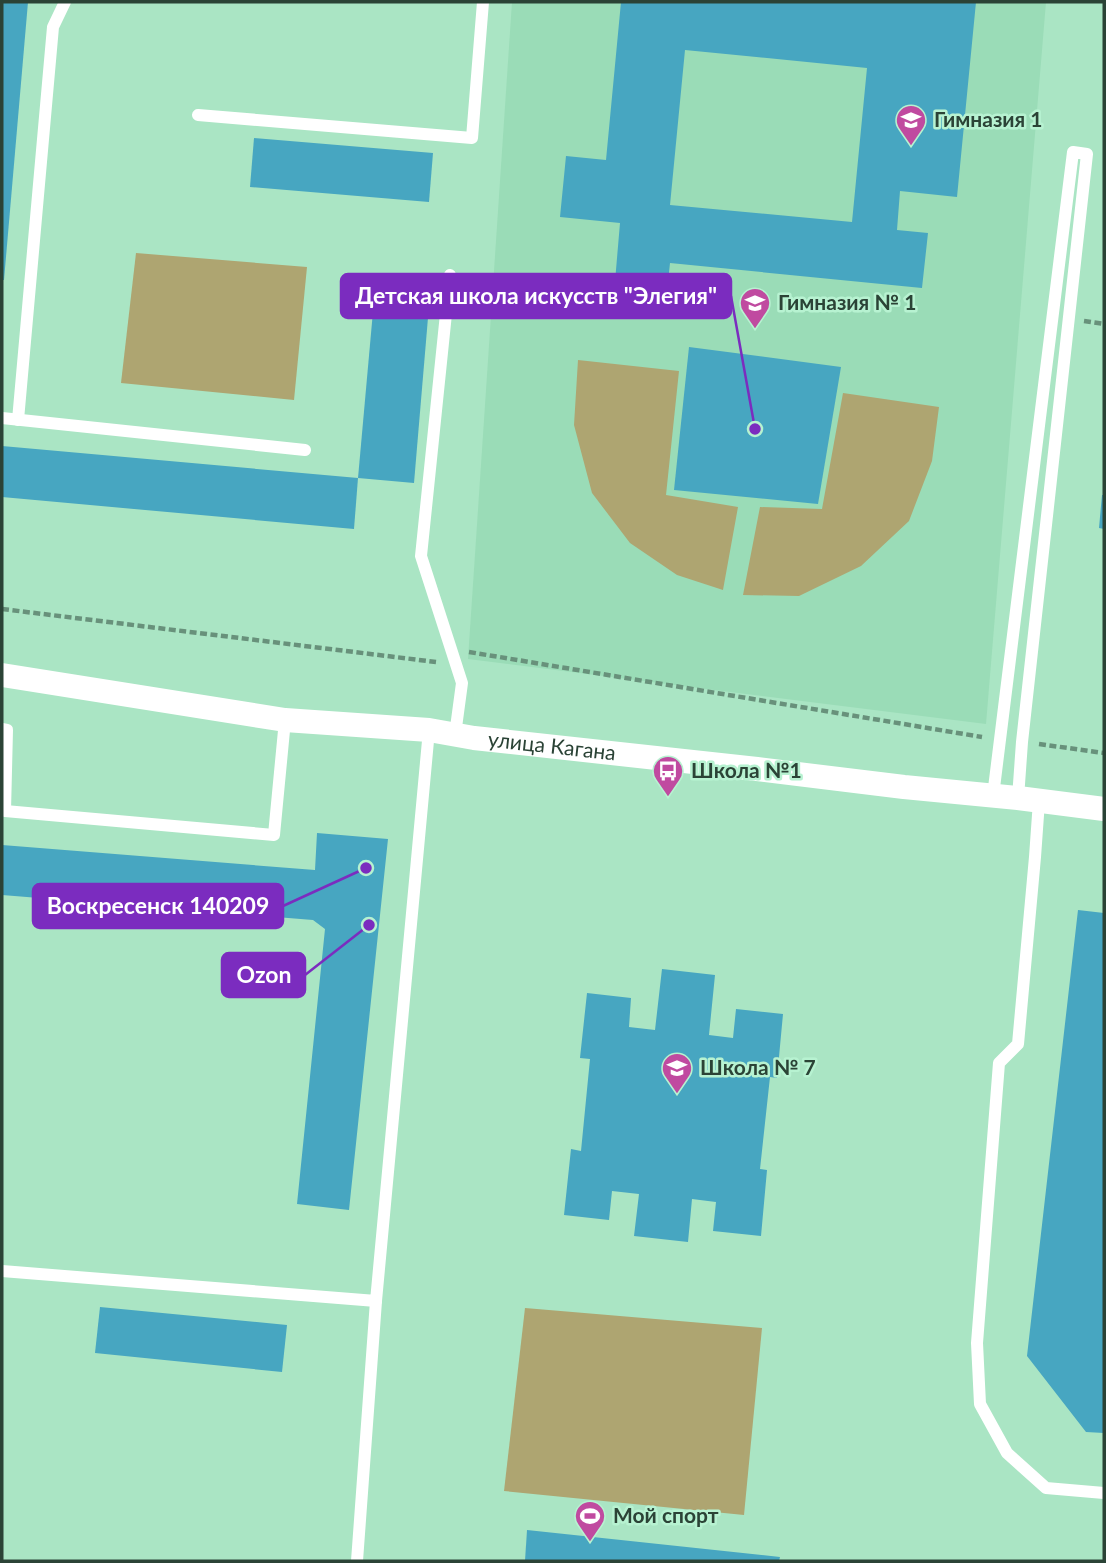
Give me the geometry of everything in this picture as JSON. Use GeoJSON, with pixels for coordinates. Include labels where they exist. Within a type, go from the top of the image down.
{"type":"FeatureCollection","features":[{"type":"Feature","properties":{"kind":"street","name":"улица Кагана"},"geometry":{"type":"LineString","coordinates":[[2,675],[285,720],[429,730],[904,788],[1104,809]]}},
{"type":"Feature","properties":{"kind":"lane"},"geometry":{"type":"LineString","coordinates":[[18,420],[53,27],[65,2]]}},
{"type":"Feature","properties":{"kind":"lane"},"geometry":{"type":"LineString","coordinates":[[198,115],[472,138],[484,2]]}},
{"type":"Feature","properties":{"kind":"lane"},"geometry":{"type":"LineString","coordinates":[[993,796],[1073,152],[1087,154],[1022,742],[1035,857],[1018,1044],[999,1063],[977,1343],[980,1404],[1007,1453],[1046,1488],[1104,1493]]}},
{"type":"Feature","properties":{"kind":"lane"},"geometry":{"type":"LineString","coordinates":[[450,275],[421,556],[462,683],[454,735]]}},
{"type":"Feature","properties":{"kind":"lane"},"geometry":{"type":"LineString","coordinates":[[2,418],[304,450]]}},
{"type":"Feature","properties":{"kind":"lane"},"geometry":{"type":"LineString","coordinates":[[2,729],[7,730],[5,811],[274,835],[285,720]]}},
{"type":"Feature","properties":{"kind":"lane"},"geometry":{"type":"LineString","coordinates":[[357,1561],[376,1301],[429,730]]}},
{"type":"Feature","properties":{"kind":"lane"},"geometry":{"type":"LineString","coordinates":[[2,1271],[376,1301]]}},
{"type":"Feature","properties":{"kind":"path"},"geometry":{"type":"LineString","coordinates":[[2,609],[456,664],[466,651],[1000,740]]}},
{"type":"Feature","properties":{"kind":"path"},"geometry":{"type":"LineString","coordinates":[[1022,742],[1104,753]]}},
{"type":"Feature","properties":{"kind":"shaded area","name":"Гимназия № 1"},"geometry":{"type":"Polygon","coordinates":[[[512,2],[1046,2],[986,724],[468,659],[512,2]]]}},
{"type":"Feature","properties":{"kind":"shaded area"},"geometry":{"type":"Polygon","coordinates":[[[136,253],[307,267],[294,400],[121,383],[136,253]]]}},
{"type":"Feature","properties":{"kind":"shaded area"},"geometry":{"type":"Polygon","coordinates":[[[578,360],[679,371],[666,495],[738,507],[723,590],[677,575],[630,543],[592,493],[574,425],[578,360]]]}},
{"type":"Feature","properties":{"kind":"shaded area"},"geometry":{"type":"Polygon","coordinates":[[[843,393],[939,407],[932,461],[909,521],[861,566],[799,596],[743,595],[760,507],[822,509],[843,393]]]}},
{"type":"Feature","properties":{"kind":"shaded area"},"geometry":{"type":"Polygon","coordinates":[[[525,1308],[762,1328],[744,1515],[504,1491],[525,1308]]]}},
{"type":"Feature","properties":{"kind":"building"},"geometry":{"type":"Polygon","coordinates":[[[2,2],[28,2],[4,280],[2,280],[2,2]]]}},
{"type":"Feature","properties":{"kind":"building","name":"Гимназия 1"},"geometry":{"type":"Polygon","coordinates":[[[621,2],[976,2],[957,197],[900,191],[897,230],[928,233],[922,288],[670,263],[665,310],[613,305],[620,223],[560,217],[566,156],[606,160],[621,2]],[[685,50],[670,205],[852,222],[867,68],[685,50]]]}},
{"type":"Feature","properties":{"kind":"building"},"geometry":{"type":"Polygon","coordinates":[[[254,138],[433,153],[429,202],[250,187],[254,138]]]}},
{"type":"Feature","properties":{"kind":"building"},"geometry":{"type":"Polygon","coordinates":[[[375,289],[430,294],[414,483],[358,478],[375,289]]]}},
{"type":"Feature","properties":{"kind":"building"},"geometry":{"type":"Polygon","coordinates":[[[689,347],[841,367],[818,504],[674,490],[689,347]]]}},
{"type":"Feature","properties":{"kind":"building"},"geometry":{"type":"Polygon","coordinates":[[[2,446],[358,478],[354,529],[2,497],[2,446]]]}},
{"type":"Feature","properties":{"kind":"building"},"geometry":{"type":"Polygon","coordinates":[[[1104,495],[1104,529],[1099,528],[1104,495]]]}},
{"type":"Feature","properties":{"kind":"building"},"geometry":{"type":"Polygon","coordinates":[[[317,833],[388,839],[349,1210],[297,1204],[325,929],[313,920],[2,895],[2,845],[315,870],[317,833]]]}},
{"type":"Feature","properties":{"kind":"building"},"geometry":{"type":"Polygon","coordinates":[[[1078,910],[1104,913],[1104,1433],[1086,1432],[1027,1356],[1078,910]]]}},
{"type":"Feature","properties":{"kind":"building","name":"Школа № 7"},"geometry":{"type":"Polygon","coordinates":[[[662,969],[715,975],[709,1035],[733,1038],[736,1009],[783,1014],[777,1078],[770,1077],[760,1169],[767,1170],[761,1236],[713,1231],[716,1202],[692,1199],[688,1242],[634,1236],[639,1194],[612,1191],[609,1220],[564,1215],[571,1149],[581,1151],[590,1059],[580,1058],[587,993],[631,998],[629,1027],[655,1030],[662,969]]]}},
{"type":"Feature","properties":{"kind":"building"},"geometry":{"type":"Polygon","coordinates":[[[100,1307],[287,1325],[282,1372],[95,1353],[100,1307]]]}},
{"type":"Feature","properties":{"kind":"building","name":"Мой спорт"},"geometry":{"type":"Polygon","coordinates":[[[527,1530],[780,1557],[779,1561],[525,1561],[527,1530]]]}},
{"type":"Feature","properties":{"kind":"place","name":"Гимназия 1"},"geometry":{"type":"Point","coordinates":[911,147]}},
{"type":"Feature","properties":{"kind":"place","name":"Гимназия № 1"},"geometry":{"type":"Point","coordinates":[755,330]}},
{"type":"Feature","properties":{"kind":"place","name":"Детская школа искусств \"Элегия\""},"geometry":{"type":"Point","coordinates":[755,429]}},
{"type":"Feature","properties":{"kind":"place","name":"Школа №1"},"geometry":{"type":"Point","coordinates":[668,798]}},
{"type":"Feature","properties":{"kind":"place","name":"Воскресенск 140209"},"geometry":{"type":"Point","coordinates":[366,868]}},
{"type":"Feature","properties":{"kind":"place","name":"Ozon"},"geometry":{"type":"Point","coordinates":[369,925]}},
{"type":"Feature","properties":{"kind":"place","name":"Школа № 7"},"geometry":{"type":"Point","coordinates":[677,1095]}},
{"type":"Feature","properties":{"kind":"place","name":"Мой спорт"},"geometry":{"type":"Point","coordinates":[590,1543]}}]}
